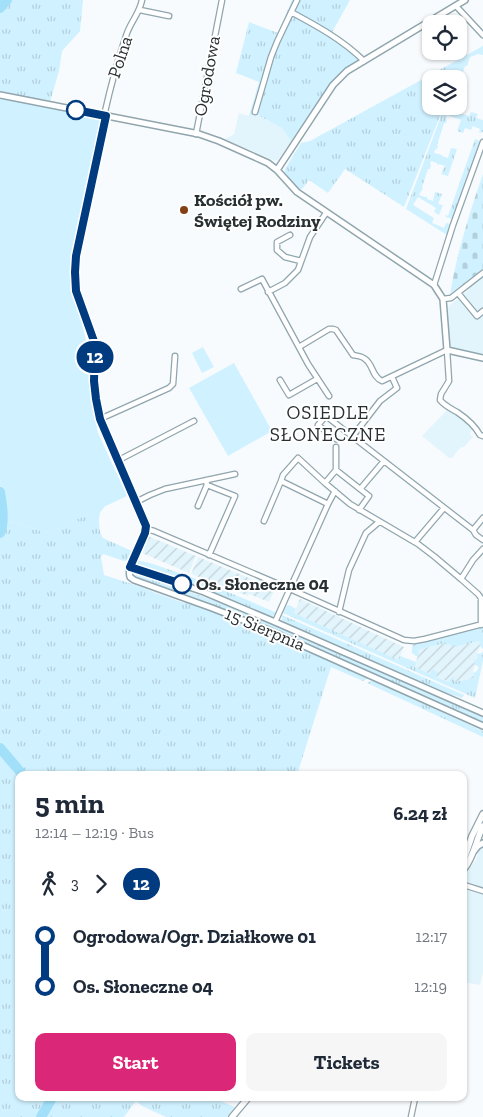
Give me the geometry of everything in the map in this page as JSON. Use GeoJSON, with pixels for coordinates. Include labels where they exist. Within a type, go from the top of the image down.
{"type":"FeatureCollection","features":[{"type":"Feature","properties":{"kind":"main road"},"geometry":{"type":"LineString","coordinates":[[467,865],[474,852],[483,814]]}},
{"type":"Feature","properties":{"kind":"main road"},"geometry":{"type":"LineString","coordinates":[[467,855],[480,831]]}},
{"type":"Feature","properties":{"kind":"main road"},"geometry":{"type":"LineString","coordinates":[[232,1117],[245,1101]]}},
{"type":"Feature","properties":{"kind":"street","name":"Polna"},"geometry":{"type":"LineString","coordinates":[[105,116],[112,82],[127,33],[140,10],[142,0]]}},
{"type":"Feature","properties":{"kind":"street","name":"Ogrodowa"},"geometry":{"type":"LineString","coordinates":[[0,95],[196,134],[222,0]]}},
{"type":"Feature","properties":{"kind":"street"},"geometry":{"type":"LineString","coordinates":[[255,112],[270,57],[297,0]]}},
{"type":"Feature","properties":{"kind":"street"},"geometry":{"type":"LineString","coordinates":[[277,170],[333,85],[347,71],[465,0]]}},
{"type":"Feature","properties":{"kind":"street"},"geometry":{"type":"LineString","coordinates":[[456,6],[483,35]]}},
{"type":"Feature","properties":{"kind":"street"},"geometry":{"type":"LineString","coordinates":[[140,10],[169,16]]}},
{"type":"Feature","properties":{"kind":"street"},"geometry":{"type":"LineString","coordinates":[[291,12],[338,39],[351,48],[364,61]]}},
{"type":"Feature","properties":{"kind":"street"},"geometry":{"type":"LineString","coordinates":[[105,116],[76,256],[76,291],[95,344],[94,381],[100,419],[145,522],[144,536],[130,567]]}},
{"type":"Feature","properties":{"kind":"street"},"geometry":{"type":"LineString","coordinates":[[196,134],[224,143],[268,163],[297,192],[434,285],[443,299],[449,381],[441,394],[440,400],[444,405],[476,427],[480,435],[483,436]]}},
{"type":"Feature","properties":{"kind":"street"},"geometry":{"type":"LineString","coordinates":[[434,285],[483,142]]}},
{"type":"Feature","properties":{"kind":"street"},"geometry":{"type":"LineString","coordinates":[[268,292],[285,283],[298,270],[310,237],[326,213]]}},
{"type":"Feature","properties":{"kind":"street"},"geometry":{"type":"LineString","coordinates":[[290,235],[276,242],[277,250],[285,257],[301,261]]}},
{"type":"Feature","properties":{"kind":"street"},"geometry":{"type":"LineString","coordinates":[[443,299],[451,298],[483,273]]}},
{"type":"Feature","properties":{"kind":"street"},"geometry":{"type":"LineString","coordinates":[[241,289],[262,280],[329,396]]}},
{"type":"Feature","properties":{"kind":"street"},"geometry":{"type":"LineString","coordinates":[[458,293],[477,316],[483,311]]}},
{"type":"Feature","properties":{"kind":"street"},"geometry":{"type":"LineString","coordinates":[[299,347],[330,329],[336,330],[353,355],[367,360],[379,380],[384,381],[439,352],[447,350],[483,358]]}},
{"type":"Feature","properties":{"kind":"street"},"geometry":{"type":"LineString","coordinates":[[100,419],[170,388],[173,384],[175,356]]}},
{"type":"Feature","properties":{"kind":"street"},"geometry":{"type":"LineString","coordinates":[[353,436],[380,401],[397,388],[392,377]]}},
{"type":"Feature","properties":{"kind":"street"},"geometry":{"type":"LineString","coordinates":[[280,380],[289,394],[317,378]]}},
{"type":"Feature","properties":{"kind":"street"},"geometry":{"type":"LineString","coordinates":[[336,439],[318,425],[326,416],[473,530],[483,540]]}},
{"type":"Feature","properties":{"kind":"street"},"geometry":{"type":"LineString","coordinates":[[117,461],[194,421]]}},
{"type":"Feature","properties":{"kind":"street"},"geometry":{"type":"LineString","coordinates":[[325,483],[336,470],[336,447]]}},
{"type":"Feature","properties":{"kind":"street"},"geometry":{"type":"LineString","coordinates":[[146,529],[290,589],[404,640],[425,639],[482,624],[481,598],[478,594],[416,542],[350,504],[298,458],[283,475],[264,521]]}},
{"type":"Feature","properties":{"kind":"street"},"geometry":{"type":"LineString","coordinates":[[361,488],[384,461]]}},
{"type":"Feature","properties":{"kind":"street"},"geometry":{"type":"LineString","coordinates":[[336,470],[369,496],[359,510]]}},
{"type":"Feature","properties":{"kind":"street"},"geometry":{"type":"LineString","coordinates":[[136,502],[165,488],[206,482],[235,474]]}},
{"type":"Feature","properties":{"kind":"street"},"geometry":{"type":"LineString","coordinates":[[281,480],[328,504]]}},
{"type":"Feature","properties":{"kind":"street"},"geometry":{"type":"LineString","coordinates":[[198,506],[206,482]]}},
{"type":"Feature","properties":{"kind":"street"},"geometry":{"type":"LineString","coordinates":[[206,482],[235,496],[209,555]]}},
{"type":"Feature","properties":{"kind":"street"},"geometry":{"type":"LineString","coordinates":[[275,622],[335,491]]}},
{"type":"Feature","properties":{"kind":"street"},"geometry":{"type":"LineString","coordinates":[[416,542],[444,508]]}},
{"type":"Feature","properties":{"kind":"street"},"geometry":{"type":"LineString","coordinates":[[473,530],[483,518]]}},
{"type":"Feature","properties":{"kind":"street"},"geometry":{"type":"LineString","coordinates":[[339,612],[349,570],[366,533],[379,522]]}},
{"type":"Feature","properties":{"kind":"street"},"geometry":{"type":"LineString","coordinates":[[179,549],[181,543]]}},
{"type":"Feature","properties":{"kind":"street"},"geometry":{"type":"LineString","coordinates":[[461,579],[483,548]]}},
{"type":"Feature","properties":{"kind":"street","name":"15 Sierpnia"},"geometry":{"type":"LineString","coordinates":[[483,713],[204,592],[130,567],[130,577],[134,580],[266,629],[483,726]]}},
{"type":"Feature","properties":{"kind":"street"},"geometry":{"type":"LineString","coordinates":[[252,579],[255,574]]}},
{"type":"Feature","properties":{"kind":"street"},"geometry":{"type":"LineString","coordinates":[[474,852],[483,843]]}},
{"type":"Feature","properties":{"kind":"street"},"geometry":{"type":"LineString","coordinates":[[467,887],[483,891]]}},
{"type":"Feature","properties":{"kind":"street"},"geometry":{"type":"LineString","coordinates":[[411,1117],[414,1101]]}},
{"type":"Feature","properties":{"kind":"shaded area"},"geometry":{"type":"Polygon","coordinates":[[[239,113],[249,116],[256,114],[282,128],[291,141],[278,160],[275,161],[225,139],[234,134],[239,113]]]}},
{"type":"Feature","properties":{"kind":"shaded area"},"geometry":{"type":"Polygon","coordinates":[[[483,275],[483,355],[454,349],[449,344],[448,309],[483,275]]]}},
{"type":"Feature","properties":{"kind":"shaded area"},"geometry":{"type":"Polygon","coordinates":[[[448,409],[473,427],[470,434],[473,437],[452,458],[449,458],[422,436],[448,409]]]}},
{"type":"Feature","properties":{"kind":"shaded area"},"geometry":{"type":"Polygon","coordinates":[[[148,536],[196,556],[189,573],[142,553],[148,536]]]}},
{"type":"Feature","properties":{"kind":"shaded area"},"geometry":{"type":"Polygon","coordinates":[[[198,557],[276,587],[269,602],[191,574],[198,557]]]}},
{"type":"Feature","properties":{"kind":"shaded area"},"geometry":{"type":"Polygon","coordinates":[[[300,599],[404,647],[398,661],[294,613],[300,599]]]}},
{"type":"Feature","properties":{"kind":"shaded area"},"geometry":{"type":"Polygon","coordinates":[[[479,641],[480,646],[477,654],[479,659],[474,660],[474,678],[449,682],[414,667],[418,655],[417,650],[445,643],[456,645],[456,647],[479,641]]]}},
{"type":"Feature","properties":{"kind":"shaded area"},"geometry":{"type":"Polygon","coordinates":[[[483,840],[483,972],[480,985],[467,983],[467,871],[476,860],[483,840]]]}},
{"type":"Feature","properties":{"kind":"green space"},"geometry":{"type":"Polygon","coordinates":[[[0,0],[83,0],[80,31],[62,51],[59,71],[50,102],[0,91],[0,0]]]}},
{"type":"Feature","properties":{"kind":"green space"},"geometry":{"type":"Polygon","coordinates":[[[292,0],[350,0],[330,36],[359,59],[330,86],[291,141],[282,128],[256,114],[249,116],[259,82],[236,73],[249,22],[278,33],[292,0]]]}},
{"type":"Feature","properties":{"kind":"green space"},"geometry":{"type":"Polygon","coordinates":[[[483,46],[483,55],[478,54],[470,57],[467,66],[465,66],[464,70],[439,70],[458,60],[467,60],[467,55],[483,46]]]}},
{"type":"Feature","properties":{"kind":"green space"},"geometry":{"type":"Polygon","coordinates":[[[422,79],[422,115],[440,115],[404,207],[345,169],[328,193],[309,180],[300,190],[287,178],[285,169],[301,143],[310,141],[422,79]]]}},
{"type":"Feature","properties":{"kind":"green space"},"geometry":{"type":"Polygon","coordinates":[[[0,98],[101,118],[70,280],[87,344],[91,401],[98,433],[127,496],[48,533],[5,520],[4,495],[0,481],[0,98]]]}},
{"type":"Feature","properties":{"kind":"green space"},"geometry":{"type":"Polygon","coordinates":[[[471,112],[478,114],[476,118],[483,120],[483,132],[479,133],[480,129],[473,126],[471,130],[465,128],[463,133],[457,131],[461,120],[447,115],[469,116],[471,112]]]}},
{"type":"Feature","properties":{"kind":"green space"},"geometry":{"type":"Polygon","coordinates":[[[442,115],[447,115],[446,123],[444,123],[438,146],[434,153],[448,158],[451,148],[457,149],[448,176],[441,174],[445,166],[431,161],[430,169],[428,169],[419,195],[433,201],[435,192],[442,194],[438,204],[443,205],[439,215],[434,212],[436,208],[418,197],[413,205],[434,218],[432,223],[444,228],[446,223],[450,224],[447,235],[406,209],[442,115]]]}},
{"type":"Feature","properties":{"kind":"green space"},"geometry":{"type":"Polygon","coordinates":[[[475,139],[480,141],[452,219],[445,215],[448,216],[475,139]]]}},
{"type":"Feature","properties":{"kind":"green space"},"geometry":{"type":"Polygon","coordinates":[[[483,174],[483,269],[450,294],[464,234],[483,174]]]}},
{"type":"Feature","properties":{"kind":"green space"},"geometry":{"type":"Polygon","coordinates":[[[203,347],[214,367],[202,373],[192,353],[203,347]]]}},
{"type":"Feature","properties":{"kind":"green space"},"geometry":{"type":"Polygon","coordinates":[[[234,363],[272,431],[228,456],[189,388],[234,363]]]}},
{"type":"Feature","properties":{"kind":"green space"},"geometry":{"type":"Polygon","coordinates":[[[0,481],[4,495],[5,520],[48,533],[105,506],[100,513],[99,519],[103,538],[134,552],[130,560],[124,561],[103,554],[101,557],[104,575],[228,616],[368,678],[363,681],[331,667],[298,771],[15,771],[15,1101],[136,1101],[124,1117],[0,1117],[0,481]]]}},
{"type":"Feature","properties":{"kind":"green space"},"geometry":{"type":"Polygon","coordinates":[[[137,560],[186,575],[277,613],[270,616],[185,581],[186,579],[180,577],[180,579],[142,567],[138,564],[137,560]]]}},
{"type":"Feature","properties":{"kind":"green space"},"geometry":{"type":"Polygon","coordinates":[[[135,574],[157,580],[253,615],[483,716],[483,722],[255,621],[140,580],[136,578],[135,574]]]}},
{"type":"Feature","properties":{"kind":"green space"},"geometry":{"type":"Polygon","coordinates":[[[289,605],[296,609],[294,613],[398,660],[400,656],[416,662],[415,667],[430,674],[432,669],[438,672],[436,677],[449,682],[454,677],[455,682],[474,678],[473,673],[479,667],[475,665],[474,660],[478,659],[477,654],[483,651],[483,661],[475,698],[283,613],[286,606],[289,605]]]}},
{"type":"Feature","properties":{"kind":"green space"},"geometry":{"type":"Polygon","coordinates":[[[282,615],[464,695],[462,698],[434,689],[286,623],[282,620],[282,615]]]}},
{"type":"Feature","properties":{"kind":"green space"},"geometry":{"type":"Polygon","coordinates":[[[483,626],[483,649],[479,641],[456,647],[455,645],[451,647],[450,644],[445,645],[445,643],[418,650],[418,656],[412,653],[412,647],[415,643],[483,626]]]}},
{"type":"Feature","properties":{"kind":"green space"},"geometry":{"type":"Polygon","coordinates":[[[373,680],[483,731],[483,737],[367,683],[373,680]]]}},
{"type":"Feature","properties":{"kind":"green space"},"geometry":{"type":"Polygon","coordinates":[[[136,1101],[220,1101],[235,1107],[227,1117],[166,1117],[142,1106],[136,1101]]]}},
{"type":"Feature","properties":{"kind":"waterway"},"geometry":{"type":"LineString","coordinates":[[0,8],[7,0]]}},
{"type":"Feature","properties":{"kind":"waterway"},"geometry":{"type":"LineString","coordinates":[[0,492],[3,518],[0,533]]}},
{"type":"Feature","properties":{"kind":"waterway"},"geometry":{"type":"LineString","coordinates":[[0,748],[20,771]]}},
{"type":"Feature","properties":{"kind":"waterway"},"geometry":{"type":"LineString","coordinates":[[41,1117],[50,1101]]}},
{"type":"Feature","properties":{"kind":"bus line","name":"12"},"geometry":{"type":"LineString","coordinates":[[76,110],[106,116],[76,256],[76,291],[95,344],[94,381],[100,419],[146,526],[145,533],[130,567],[182,584]]}},
{"type":"Feature","properties":{"kind":"place","name":"Kościół pw. Świętej Rodziny"},"geometry":{"type":"Point","coordinates":[184,210]}},
{"type":"Feature","properties":{"kind":"place","name":"Os. Słoneczne 04"},"geometry":{"type":"Point","coordinates":[182,584]}},
{"type":"Feature","properties":{"kind":"district","name":"OSIEDLE SŁONECZNE"},"geometry":{"type":"Point","coordinates":[328,423]}}]}
